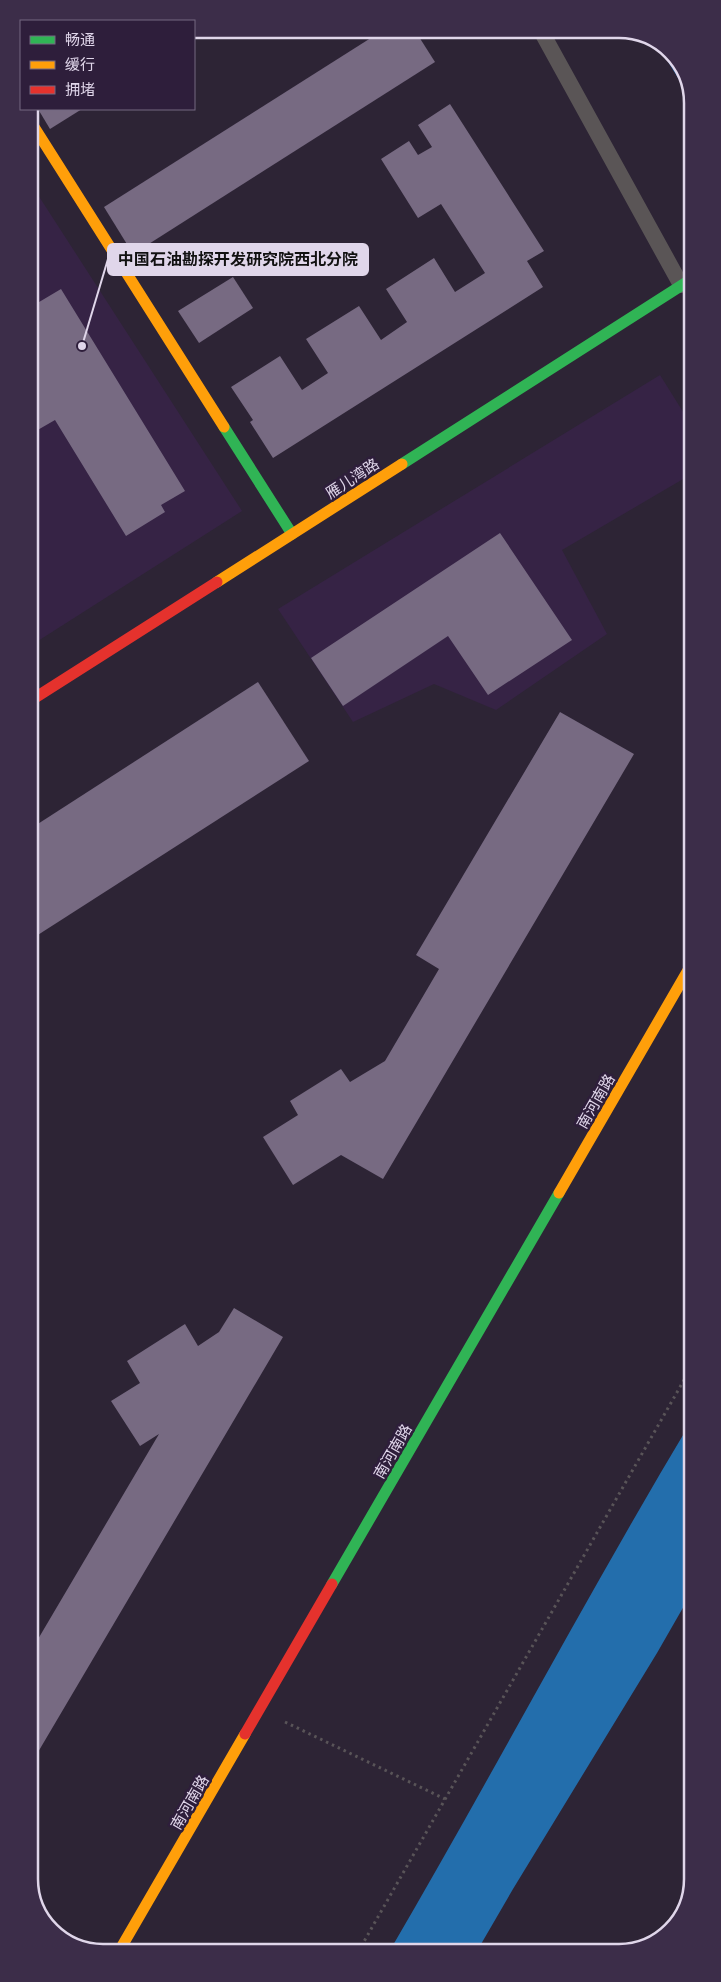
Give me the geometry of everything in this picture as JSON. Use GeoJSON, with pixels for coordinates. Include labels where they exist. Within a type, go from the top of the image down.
{"type":"FeatureCollection","features":[{"type":"Feature","properties":{"kind":"street"},"geometry":{"type":"LineString","coordinates":[[38,133],[292,534]]}},
{"type":"Feature","properties":{"kind":"street","name":"雁儿湾路"},"geometry":{"type":"LineString","coordinates":[[38,696],[684,287]]}},
{"type":"Feature","properties":{"kind":"street","name":"南河南路"},"geometry":{"type":"LineString","coordinates":[[123,1944],[684,977]]}},
{"type":"Feature","properties":{"kind":"lane"},"geometry":{"type":"LineString","coordinates":[[545,38],[684,282]]}},
{"type":"Feature","properties":{"kind":"path"},"geometry":{"type":"LineString","coordinates":[[363,1944],[684,1380]]}},
{"type":"Feature","properties":{"kind":"path"},"geometry":{"type":"LineString","coordinates":[[259,1710],[445,1799]]}},
{"type":"Feature","properties":{"kind":"shaded area"},"geometry":{"type":"Polygon","coordinates":[[[38,195],[242,511],[38,641],[38,195]]]}},
{"type":"Feature","properties":{"kind":"shaded area"},"geometry":{"type":"Polygon","coordinates":[[[660,375],[684,413],[684,479],[562,550],[607,634],[496,710],[434,684],[353,722],[278,609],[660,375]]]}},
{"type":"Feature","properties":{"kind":"water"},"geometry":{"type":"Polygon","coordinates":[[[684,1434],[684,1606],[481,1944],[394,1944],[465,1819],[684,1434]]]}},
{"type":"Feature","properties":{"kind":"building"},"geometry":{"type":"Polygon","coordinates":[[[371,38],[420,38],[435,62],[133,254],[104,207],[371,38]]]}},
{"type":"Feature","properties":{"kind":"building"},"geometry":{"type":"Polygon","coordinates":[[[450,104],[544,251],[527,261],[543,287],[273,458],[250,422],[253,420],[231,387],[280,356],[302,390],[328,373],[306,339],[359,306],[381,340],[407,322],[386,289],[434,258],[455,292],[485,273],[441,204],[418,218],[381,159],[409,141],[418,155],[432,147],[418,125],[450,104]]]}},
{"type":"Feature","properties":{"kind":"building"},"geometry":{"type":"Polygon","coordinates":[[[39,110],[80,110],[50,129],[39,110]]]}},
{"type":"Feature","properties":{"kind":"building"},"geometry":{"type":"Polygon","coordinates":[[[233,277],[253,308],[199,343],[178,311],[233,277]]]}},
{"type":"Feature","properties":{"kind":"building"},"geometry":{"type":"Polygon","coordinates":[[[61,289],[185,491],[161,505],[165,512],[126,536],[55,420],[38,430],[38,303],[61,289]]]}},
{"type":"Feature","properties":{"kind":"building"},"geometry":{"type":"Polygon","coordinates":[[[500,533],[572,640],[488,695],[448,636],[343,706],[311,658],[500,533]]]}},
{"type":"Feature","properties":{"kind":"building"},"geometry":{"type":"Polygon","coordinates":[[[258,682],[309,761],[38,935],[38,824],[258,682]]]}},
{"type":"Feature","properties":{"kind":"building"},"geometry":{"type":"Polygon","coordinates":[[[560,712],[634,754],[383,1179],[341,1155],[293,1185],[263,1137],[298,1115],[290,1101],[341,1069],[350,1082],[385,1061],[439,969],[416,955],[560,712]]]}},
{"type":"Feature","properties":{"kind":"building"},"geometry":{"type":"Polygon","coordinates":[[[234,1308],[283,1337],[38,1752],[38,1639],[159,1434],[140,1446],[111,1401],[140,1383],[127,1361],[185,1324],[198,1346],[219,1332],[234,1308]]]}},
{"type":"Feature","properties":{"kind":"traffic: fast"},"geometry":{"type":"LineString","coordinates":[[402,464],[684,284]]}},
{"type":"Feature","properties":{"kind":"traffic: fast"},"geometry":{"type":"LineString","coordinates":[[224,427],[292,534]]}},
{"type":"Feature","properties":{"kind":"traffic: fast"},"geometry":{"type":"LineString","coordinates":[[332,1584],[559,1193]]}},
{"type":"Feature","properties":{"kind":"traffic: slow"},"geometry":{"type":"LineString","coordinates":[[38,133],[224,427]]}},
{"type":"Feature","properties":{"kind":"traffic: slow"},"geometry":{"type":"LineString","coordinates":[[217,582],[402,464]]}},
{"type":"Feature","properties":{"kind":"traffic: slow"},"geometry":{"type":"LineString","coordinates":[[559,1193],[684,977]]}},
{"type":"Feature","properties":{"kind":"traffic: slow"},"geometry":{"type":"LineString","coordinates":[[123,1944],[245,1734]]}},
{"type":"Feature","properties":{"kind":"traffic: jam"},"geometry":{"type":"LineString","coordinates":[[38,696],[217,582]]}},
{"type":"Feature","properties":{"kind":"traffic: jam"},"geometry":{"type":"LineString","coordinates":[[245,1734],[332,1584]]}},
{"type":"Feature","properties":{"kind":"place","name":"中国石油勘探开发研究院西北分院"},"geometry":{"type":"Point","coordinates":[82,346]}}]}
